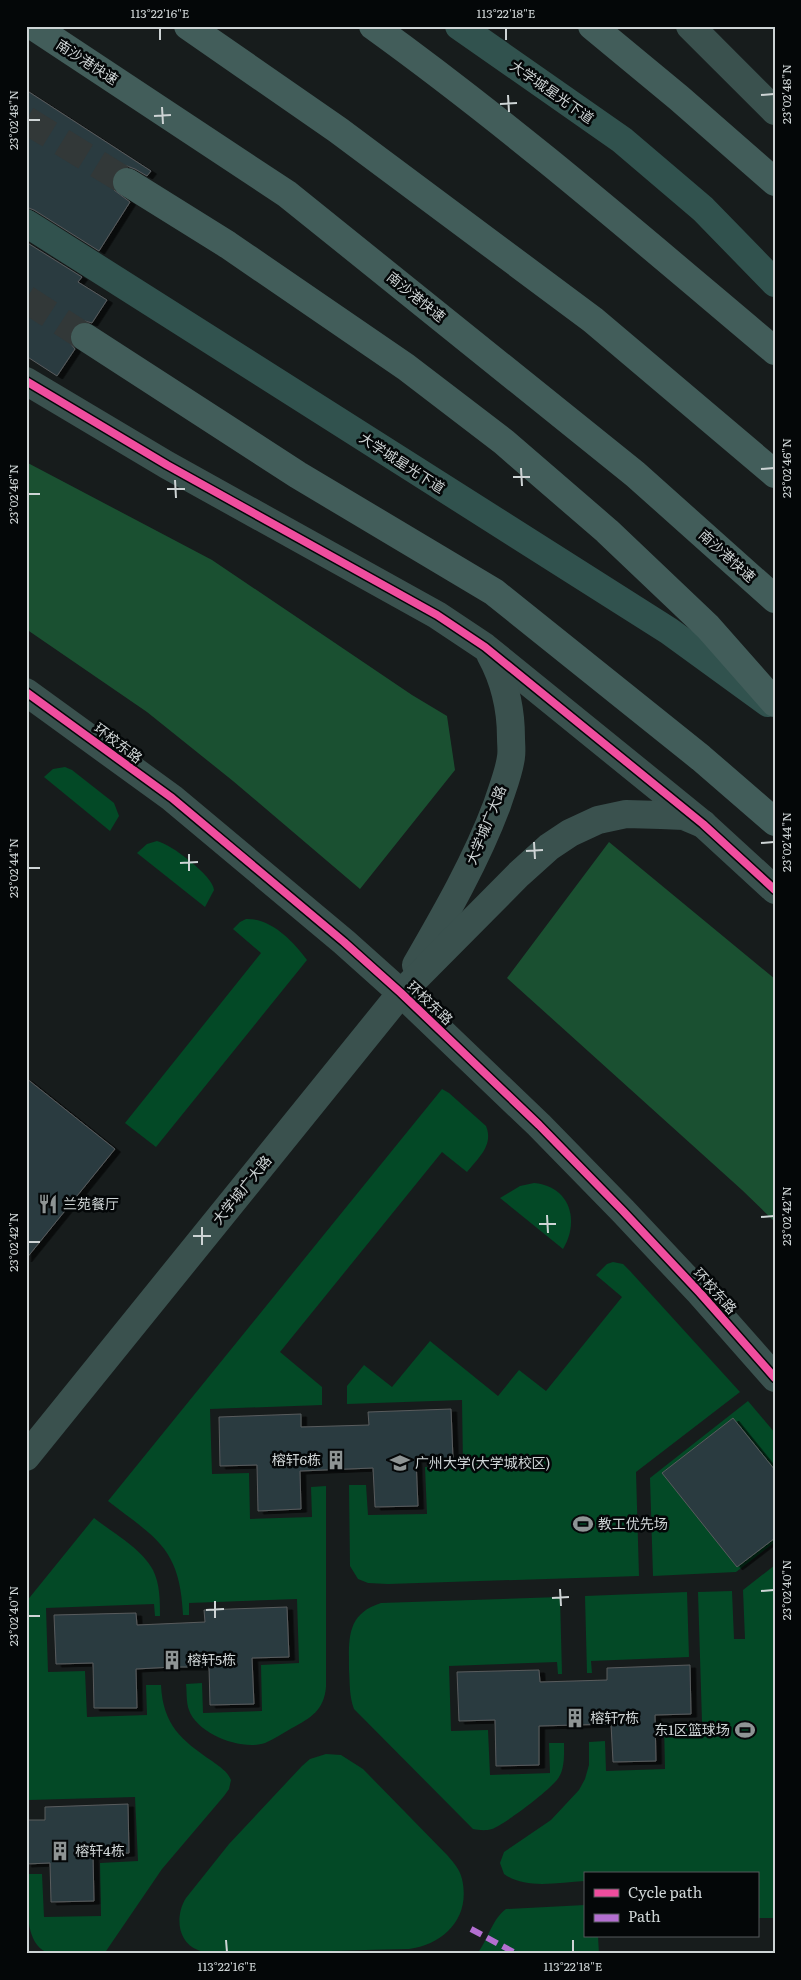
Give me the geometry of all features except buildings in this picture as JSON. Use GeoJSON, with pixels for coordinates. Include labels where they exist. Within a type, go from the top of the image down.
{"type":"FeatureCollection","features":[{"type":"Feature","properties":{"kind":"highway","name":"南沙港快速"},"geometry":{"type":"LineString","coordinates":[[33,26],[287,194],[635,474],[775,599]]}},
{"type":"Feature","properties":{"kind":"highway"},"geometry":{"type":"LineString","coordinates":[[188,26],[338,130],[593,320],[775,474]]}},
{"type":"Feature","properties":{"kind":"highway"},"geometry":{"type":"LineString","coordinates":[[373,26],[484,109],[612,213],[775,352]]}},
{"type":"Feature","properties":{"kind":"highway"},"geometry":{"type":"LineString","coordinates":[[592,26],[679,98],[775,182]]}},
{"type":"Feature","properties":{"kind":"highway"},"geometry":{"type":"LineString","coordinates":[[127,182],[228,245],[382,350],[504,442],[607,531],[708,627],[775,703]]}},
{"type":"Feature","properties":{"kind":"highway"},"geometry":{"type":"LineString","coordinates":[[85,337],[298,475],[494,592],[701,758],[775,822]]}},
{"type":"Feature","properties":{"kind":"main road","name":"大学城星光下道"},"geometry":{"type":"LineString","coordinates":[[459,26],[622,140],[703,209],[775,283]]}},
{"type":"Feature","properties":{"kind":"main road","name":"大学城星光下道"},"geometry":{"type":"LineString","coordinates":[[26,223],[668,631],[775,708]]}},
{"type":"Feature","properties":{"kind":"street"},"geometry":{"type":"LineString","coordinates":[[690,26],[775,111]]}},
{"type":"Feature","properties":{"kind":"street"},"geometry":{"type":"LineString","coordinates":[[26,381],[141,450],[437,615],[485,647],[703,824],[775,890]]}},
{"type":"Feature","properties":{"kind":"street","name":"大学城广大路"},"geometry":{"type":"LineString","coordinates":[[401,993],[476,854],[491,821],[512,757],[508,695],[499,670],[485,647]]}},
{"type":"Feature","properties":{"kind":"street","name":"环校东路"},"geometry":{"type":"LineString","coordinates":[[26,692],[172,798],[344,942],[401,993],[518,1105],[623,1211],[700,1293],[775,1378]]}},
{"type":"Feature","properties":{"kind":"street","name":"大学城广大路"},"geometry":{"type":"LineString","coordinates":[[26,1457],[401,993],[519,874],[549,847],[570,833],[598,820],[626,814],[684,816],[703,824]]}},
{"type":"Feature","properties":{"kind":"green space"},"geometry":{"type":"Polygon","coordinates":[[[26,462],[212,560],[412,695],[447,716],[455,770],[360,889],[233,781],[147,712],[26,629],[26,462]]]}},
{"type":"Feature","properties":{"kind":"green space"},"geometry":{"type":"Polygon","coordinates":[[[65,767],[72,770],[114,803],[119,816],[110,831],[44,777],[53,769],[65,767]]]}},
{"type":"Feature","properties":{"kind":"green space"},"geometry":{"type":"Polygon","coordinates":[[[157,841],[181,854],[207,877],[214,890],[205,907],[137,853],[147,844],[157,841]]]}},
{"type":"Feature","properties":{"kind":"green space"},"geometry":{"type":"Polygon","coordinates":[[[609,842],[775,979],[775,1222],[507,978],[609,842]]]}},
{"type":"Feature","properties":{"kind":"green space"},"geometry":{"type":"Polygon","coordinates":[[[246,919],[264,922],[281,932],[307,960],[156,1147],[125,1123],[261,953],[233,929],[246,919]]]}},
{"type":"Feature","properties":{"kind":"green space"},"geometry":{"type":"Polygon","coordinates":[[[442,1089],[486,1126],[488,1139],[484,1151],[467,1172],[442,1152],[280,1352],[322,1387],[322,1405],[210,1409],[212,1474],[249,1473],[250,1519],[312,1517],[311,1487],[326,1486],[326,1687],[323,1702],[311,1717],[265,1743],[245,1745],[233,1742],[210,1733],[194,1719],[188,1707],[186,1684],[202,1683],[203,1713],[262,1711],[261,1665],[299,1663],[297,1599],[189,1603],[189,1615],[183,1615],[177,1574],[163,1547],[140,1525],[108,1501],[442,1089]]]}},
{"type":"Feature","properties":{"kind":"green space"},"geometry":{"type":"Polygon","coordinates":[[[534,1183],[556,1191],[568,1207],[571,1227],[563,1249],[500,1198],[520,1186],[534,1183]]]}},
{"type":"Feature","properties":{"kind":"green space"},"geometry":{"type":"Polygon","coordinates":[[[613,1262],[623,1264],[630,1271],[740,1392],[636,1472],[639,1576],[388,1584],[368,1583],[358,1579],[350,1566],[349,1485],[366,1485],[368,1515],[427,1514],[425,1467],[463,1466],[462,1400],[347,1404],[347,1386],[364,1365],[392,1387],[430,1341],[498,1396],[519,1370],[546,1391],[622,1297],[596,1275],[607,1264],[613,1262]]]}},
{"type":"Feature","properties":{"kind":"green space"},"geometry":{"type":"Polygon","coordinates":[[[748,1401],[775,1433],[775,1542],[736,1572],[653,1576],[650,1478],[748,1401]]]}},
{"type":"Feature","properties":{"kind":"green space"},"geometry":{"type":"Polygon","coordinates":[[[94,1518],[126,1541],[148,1562],[157,1581],[160,1616],[155,1616],[154,1604],[46,1608],[48,1672],[85,1671],[87,1717],[147,1715],[146,1685],[161,1685],[165,1711],[176,1730],[191,1746],[223,1769],[231,1780],[229,1789],[224,1796],[162,1869],[104,1954],[63,1955],[41,1949],[35,1941],[28,1920],[27,1874],[42,1874],[44,1917],[101,1916],[100,1863],[138,1861],[135,1797],[29,1800],[29,1813],[26,1813],[26,1602],[94,1518]]]}},
{"type":"Feature","properties":{"kind":"green space"},"geometry":{"type":"Polygon","coordinates":[[[775,1565],[775,1918],[758,1918],[758,1872],[584,1872],[584,1881],[543,1884],[522,1882],[504,1874],[500,1863],[504,1852],[551,1820],[579,1790],[589,1765],[589,1742],[605,1741],[606,1771],[665,1769],[664,1724],[702,1722],[698,1592],[732,1591],[734,1639],[745,1639],[743,1590],[775,1565]]]}},
{"type":"Feature","properties":{"kind":"green space"},"geometry":{"type":"Polygon","coordinates":[[[687,1592],[689,1657],[591,1661],[592,1673],[587,1673],[585,1596],[687,1592]]]}},
{"type":"Feature","properties":{"kind":"green space"},"geometry":{"type":"Polygon","coordinates":[[[560,1597],[562,1674],[558,1674],[557,1662],[449,1666],[451,1731],[488,1730],[490,1775],[550,1773],[549,1743],[564,1743],[562,1769],[555,1782],[528,1806],[498,1826],[487,1830],[473,1829],[354,1709],[350,1694],[349,1648],[355,1621],[361,1614],[381,1603],[560,1597]]]}},
{"type":"Feature","properties":{"kind":"green space"},"geometry":{"type":"Polygon","coordinates":[[[326,1754],[341,1755],[363,1769],[455,1864],[462,1879],[464,1893],[462,1906],[452,1927],[444,1935],[433,1941],[409,1949],[224,1955],[206,1953],[191,1946],[182,1935],[179,1920],[182,1905],[186,1898],[229,1844],[302,1766],[310,1759],[326,1754]]]}},
{"type":"Feature","properties":{"kind":"green space"},"geometry":{"type":"Polygon","coordinates":[[[584,1905],[584,1938],[598,1938],[599,1954],[477,1954],[497,1918],[506,1909],[584,1905]]]}},
{"type":"Feature","properties":{"kind":"tunnel"},"geometry":{"type":"LineString","coordinates":[[26,120],[127,182]]}},
{"type":"Feature","properties":{"kind":"tunnel"},"geometry":{"type":"LineString","coordinates":[[26,299],[85,337]]}},
{"type":"Feature","properties":{"kind":"marked path"},"geometry":{"type":"LineString","coordinates":[[471,1929],[517,1954]]}},
{"type":"Feature","properties":{"kind":"cycle path"},"geometry":{"type":"LineString","coordinates":[[26,381],[167,465],[437,615],[485,647],[703,824],[775,890]]}},
{"type":"Feature","properties":{"kind":"cycle path"},"geometry":{"type":"LineString","coordinates":[[26,692],[172,798],[344,942],[401,993],[539,1125],[623,1211],[700,1293],[775,1378]]}},
{"type":"Feature","properties":{"kind":"place","name":"兰苑餐厅"},"geometry":{"type":"Point","coordinates":[48,1204]}},
{"type":"Feature","properties":{"kind":"place","name":"榕轩6栋"},"geometry":{"type":"Point","coordinates":[336,1460]}},
{"type":"Feature","properties":{"kind":"place","name":"广州大学(大学城校区)"},"geometry":{"type":"Point","coordinates":[400,1463]}},
{"type":"Feature","properties":{"kind":"place","name":"教工优先场"},"geometry":{"type":"Point","coordinates":[583,1524]}},
{"type":"Feature","properties":{"kind":"place","name":"榕轩5栋"},"geometry":{"type":"Point","coordinates":[172,1660]}},
{"type":"Feature","properties":{"kind":"place","name":"榕轩7栋"},"geometry":{"type":"Point","coordinates":[575,1718]}},
{"type":"Feature","properties":{"kind":"place","name":"东1区篮球场"},"geometry":{"type":"Point","coordinates":[745,1730]}},
{"type":"Feature","properties":{"kind":"place","name":"榕轩4栋"},"geometry":{"type":"Point","coordinates":[60,1851]}}]}
